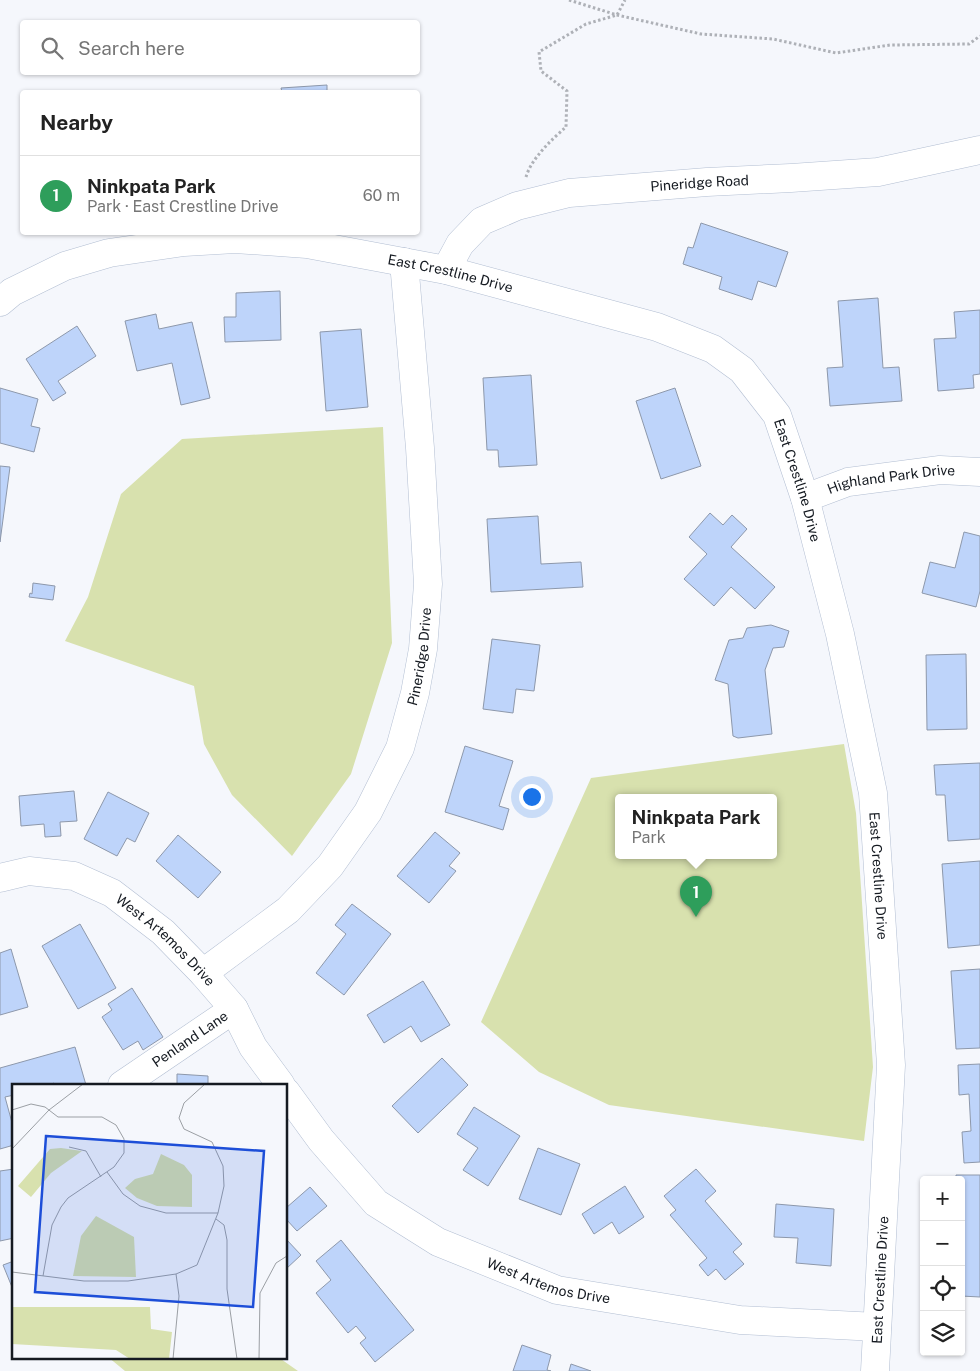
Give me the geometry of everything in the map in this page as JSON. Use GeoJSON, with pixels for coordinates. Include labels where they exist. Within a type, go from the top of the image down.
{"type":"FeatureCollection","features":[{"type":"Feature","properties":{"kind":"street","name":"Pineridge Road"},"geometry":{"type":"LineString","coordinates":[[446,270],[460,244],[482,221],[517,206],[569,193],[706,182],[878,172],[980,150]]}},
{"type":"Feature","properties":{"kind":"street","name":"East Crestline Drive"},"geometry":{"type":"LineString","coordinates":[[0,302],[12,292],[65,266],[109,253],[184,242],[235,239],[307,244],[446,270],[657,327],[712,349],[742,370],[777,415],[805,498],[840,634],[873,793],[891,1065],[875,1371]]}},
{"type":"Feature","properties":{"kind":"street","name":"Pineridge Drive"},"geometry":{"type":"LineString","coordinates":[[203,973],[288,910],[330,866],[368,812],[400,748],[415,693],[423,649],[428,584],[420,448],[404,262]]}},
{"type":"Feature","properties":{"kind":"street","name":"Highland Park Drive"},"geometry":{"type":"LineString","coordinates":[[805,498],[848,482],[940,470],[980,472]]}},
{"type":"Feature","properties":{"kind":"street","name":"West Artemos Drive"},"geometry":{"type":"LineString","coordinates":[[0,878],[29,871],[74,876],[112,893],[163,932],[203,973],[234,1009],[254,1047],[280,1084]]}},
{"type":"Feature","properties":{"kind":"street","name":"Penland Lane"},"geometry":{"type":"LineString","coordinates":[[123,1084],[234,1009]]}},
{"type":"Feature","properties":{"kind":"street","name":"West Artemos Drive"},"geometry":{"type":"LineString","coordinates":[[288,1095],[320,1140],[376,1203],[438,1242],[557,1290],[740,1320],[877,1326]]}},
{"type":"Feature","properties":{"kind":"path"},"geometry":{"type":"LineString","coordinates":[[569,0],[617,15],[701,34],[773,39],[836,53],[890,45],[969,44],[980,36]]}},
{"type":"Feature","properties":{"kind":"path"},"geometry":{"type":"LineString","coordinates":[[517,206],[528,168],[554,137],[566,127],[567,91],[541,71],[539,52],[586,24],[617,15],[625,0]]}},
{"type":"Feature","properties":{"kind":"green space"},"geometry":{"type":"Polygon","coordinates":[[[383,427],[392,643],[351,774],[292,856],[232,795],[204,744],[194,686],[65,641],[88,597],[121,494],[182,439],[383,427]]]}},
{"type":"Feature","properties":{"kind":"green space"},"geometry":{"type":"Polygon","coordinates":[[[844,744],[856,813],[873,1067],[864,1141],[609,1105],[539,1072],[481,1022],[591,778],[844,744]]]}},
{"type":"Feature","properties":{"kind":"green space"},"geometry":{"type":"Polygon","coordinates":[[[109,1358],[279,1358],[298,1371],[125,1371],[109,1358]]]}},
{"type":"Feature","properties":{"kind":"building"},"geometry":{"type":"Polygon","coordinates":[[[327,85],[327,90],[282,90],[281,88],[327,85]]]}},
{"type":"Feature","properties":{"kind":"building"},"geometry":{"type":"Polygon","coordinates":[[[701,223],[788,252],[776,287],[758,281],[752,300],[719,289],[722,277],[683,264],[688,247],[693,248],[701,223]]]}},
{"type":"Feature","properties":{"kind":"building"},"geometry":{"type":"Polygon","coordinates":[[[280,291],[281,340],[225,342],[224,317],[236,317],[236,293],[280,291]]]}},
{"type":"Feature","properties":{"kind":"building"},"geometry":{"type":"Polygon","coordinates":[[[878,298],[883,368],[899,367],[902,401],[830,406],[827,368],[843,367],[838,301],[878,298]]]}},
{"type":"Feature","properties":{"kind":"building"},"geometry":{"type":"Polygon","coordinates":[[[980,310],[980,374],[973,375],[974,388],[938,391],[934,339],[956,338],[954,312],[980,310]]]}},
{"type":"Feature","properties":{"kind":"building"},"geometry":{"type":"Polygon","coordinates":[[[156,314],[159,329],[192,322],[210,398],[181,405],[172,363],[137,371],[125,321],[156,314]]]}},
{"type":"Feature","properties":{"kind":"building"},"geometry":{"type":"Polygon","coordinates":[[[77,326],[96,356],[58,381],[66,393],[53,401],[26,359],[77,326]]]}},
{"type":"Feature","properties":{"kind":"building"},"geometry":{"type":"Polygon","coordinates":[[[361,329],[368,407],[326,411],[320,332],[361,329]]]}},
{"type":"Feature","properties":{"kind":"building"},"geometry":{"type":"Polygon","coordinates":[[[531,375],[537,465],[499,467],[498,450],[487,450],[483,378],[531,375]]]}},
{"type":"Feature","properties":{"kind":"building"},"geometry":{"type":"Polygon","coordinates":[[[0,388],[38,399],[31,426],[40,428],[34,452],[0,443],[0,388]]]}},
{"type":"Feature","properties":{"kind":"building"},"geometry":{"type":"Polygon","coordinates":[[[675,388],[701,466],[661,479],[636,401],[675,388]]]}},
{"type":"Feature","properties":{"kind":"building"},"geometry":{"type":"Polygon","coordinates":[[[0,466],[10,467],[0,542],[0,466]]]}},
{"type":"Feature","properties":{"kind":"building"},"geometry":{"type":"Polygon","coordinates":[[[710,513],[723,525],[732,515],[747,529],[731,547],[775,587],[755,609],[731,587],[714,606],[684,579],[707,554],[689,537],[710,513]]]}},
{"type":"Feature","properties":{"kind":"building"},"geometry":{"type":"Polygon","coordinates":[[[538,516],[541,564],[581,562],[583,587],[491,592],[487,519],[538,516]]]}},
{"type":"Feature","properties":{"kind":"building"},"geometry":{"type":"Polygon","coordinates":[[[964,532],[980,536],[980,591],[976,607],[922,593],[930,562],[955,568],[964,532]]]}},
{"type":"Feature","properties":{"kind":"building"},"geometry":{"type":"Polygon","coordinates":[[[33,583],[55,586],[53,600],[29,597],[30,593],[32,594],[33,583]]]}},
{"type":"Feature","properties":{"kind":"building"},"geometry":{"type":"Polygon","coordinates":[[[771,625],[789,631],[784,647],[773,648],[765,670],[772,734],[738,738],[733,736],[728,684],[715,680],[729,640],[743,638],[747,628],[771,625]]]}},
{"type":"Feature","properties":{"kind":"building"},"geometry":{"type":"Polygon","coordinates":[[[492,639],[540,645],[534,691],[516,689],[513,713],[483,709],[492,639]]]}},
{"type":"Feature","properties":{"kind":"building"},"geometry":{"type":"Polygon","coordinates":[[[966,654],[967,729],[927,730],[926,655],[966,654]]]}},
{"type":"Feature","properties":{"kind":"building"},"geometry":{"type":"Polygon","coordinates":[[[465,746],[513,761],[499,806],[509,809],[503,830],[445,812],[465,746]]]}},
{"type":"Feature","properties":{"kind":"building"},"geometry":{"type":"Polygon","coordinates":[[[980,763],[980,839],[948,841],[945,795],[936,795],[934,765],[980,763]]]}},
{"type":"Feature","properties":{"kind":"building"},"geometry":{"type":"Polygon","coordinates":[[[74,791],[77,821],[60,822],[61,836],[45,837],[44,824],[21,826],[19,796],[74,791]]]}},
{"type":"Feature","properties":{"kind":"building"},"geometry":{"type":"Polygon","coordinates":[[[108,792],[149,813],[135,842],[127,838],[117,856],[84,839],[108,792]]]}},
{"type":"Feature","properties":{"kind":"building"},"geometry":{"type":"Polygon","coordinates":[[[435,832],[460,853],[449,866],[456,871],[429,903],[397,876],[435,832]]]}},
{"type":"Feature","properties":{"kind":"building"},"geometry":{"type":"Polygon","coordinates":[[[178,835],[221,872],[198,898],[156,861],[178,835]]]}},
{"type":"Feature","properties":{"kind":"building"},"geometry":{"type":"Polygon","coordinates":[[[980,861],[980,945],[948,948],[942,864],[980,861]]]}},
{"type":"Feature","properties":{"kind":"building"},"geometry":{"type":"Polygon","coordinates":[[[352,904],[391,934],[344,995],[316,973],[346,934],[335,925],[352,904]]]}},
{"type":"Feature","properties":{"kind":"building"},"geometry":{"type":"Polygon","coordinates":[[[80,924],[116,988],[78,1009],[42,946],[80,924]]]}},
{"type":"Feature","properties":{"kind":"building"},"geometry":{"type":"Polygon","coordinates":[[[11,949],[28,1007],[0,1015],[0,953],[11,949]]]}},
{"type":"Feature","properties":{"kind":"building"},"geometry":{"type":"Polygon","coordinates":[[[980,969],[980,1048],[956,1049],[951,971],[980,969]]]}},
{"type":"Feature","properties":{"kind":"building"},"geometry":{"type":"Polygon","coordinates":[[[423,981],[450,1025],[421,1042],[411,1026],[384,1043],[367,1015],[423,981]]]}},
{"type":"Feature","properties":{"kind":"building"},"geometry":{"type":"Polygon","coordinates":[[[132,988],[163,1037],[143,1050],[138,1041],[123,1050],[102,1017],[112,1010],[108,1004],[132,988]]]}},
{"type":"Feature","properties":{"kind":"building"},"geometry":{"type":"Polygon","coordinates":[[[75,1047],[86,1084],[12,1084],[12,1095],[5,1097],[12,1123],[12,1146],[0,1149],[0,1068],[75,1047]]]}},
{"type":"Feature","properties":{"kind":"building"},"geometry":{"type":"Polygon","coordinates":[[[442,1058],[468,1085],[418,1133],[392,1106],[442,1058]]]}},
{"type":"Feature","properties":{"kind":"building"},"geometry":{"type":"Polygon","coordinates":[[[980,1064],[980,1162],[964,1163],[962,1132],[971,1131],[969,1094],[959,1095],[958,1065],[980,1064]]]}},
{"type":"Feature","properties":{"kind":"building"},"geometry":{"type":"Polygon","coordinates":[[[177,1074],[208,1076],[208,1084],[177,1084],[177,1074]]]}},
{"type":"Feature","properties":{"kind":"building"},"geometry":{"type":"Polygon","coordinates":[[[474,1107],[520,1136],[488,1186],[463,1170],[478,1148],[457,1134],[474,1107]]]}},
{"type":"Feature","properties":{"kind":"building"},"geometry":{"type":"Polygon","coordinates":[[[538,1148],[580,1164],[561,1215],[519,1199],[538,1148]]]}},
{"type":"Feature","properties":{"kind":"building"},"geometry":{"type":"Polygon","coordinates":[[[12,1169],[12,1238],[0,1241],[0,1171],[12,1169]]]}},
{"type":"Feature","properties":{"kind":"building"},"geometry":{"type":"Polygon","coordinates":[[[696,1169],[716,1191],[705,1201],[742,1244],[733,1252],[744,1264],[725,1280],[716,1269],[708,1276],[699,1265],[707,1258],[670,1215],[676,1210],[664,1196],[696,1169]]]}},
{"type":"Feature","properties":{"kind":"building"},"geometry":{"type":"Polygon","coordinates":[[[980,1175],[980,1297],[965,1296],[965,1176],[956,1176],[980,1175]]]}},
{"type":"Feature","properties":{"kind":"building"},"geometry":{"type":"Polygon","coordinates":[[[625,1186],[644,1217],[619,1234],[612,1222],[594,1234],[582,1214],[625,1186]]]}},
{"type":"Feature","properties":{"kind":"building"},"geometry":{"type":"Polygon","coordinates":[[[310,1187],[327,1206],[297,1231],[288,1221],[288,1206],[310,1187]]]}},
{"type":"Feature","properties":{"kind":"building"},"geometry":{"type":"Polygon","coordinates":[[[776,1204],[834,1209],[831,1266],[796,1263],[798,1238],[774,1237],[776,1204]]]}},
{"type":"Feature","properties":{"kind":"building"},"geometry":{"type":"Polygon","coordinates":[[[341,1240],[414,1330],[375,1362],[360,1343],[366,1338],[356,1326],[348,1333],[316,1293],[331,1280],[316,1261],[341,1240]]]}},
{"type":"Feature","properties":{"kind":"building"},"geometry":{"type":"Polygon","coordinates":[[[288,1241],[301,1255],[288,1267],[288,1241]]]}},
{"type":"Feature","properties":{"kind":"building"},"geometry":{"type":"Polygon","coordinates":[[[12,1262],[12,1287],[3,1265],[12,1262]]]}},
{"type":"Feature","properties":{"kind":"building"},"geometry":{"type":"Polygon","coordinates":[[[522,1345],[551,1355],[547,1370],[551,1371],[513,1371],[522,1345]]]}},
{"type":"Feature","properties":{"kind":"building"},"geometry":{"type":"Polygon","coordinates":[[[571,1364],[591,1371],[569,1371],[571,1364]]]}},
{"type":"Feature","properties":{"kind":"place","name":"Ninkpata Park"},"geometry":{"type":"Point","coordinates":[696,917]}}]}
